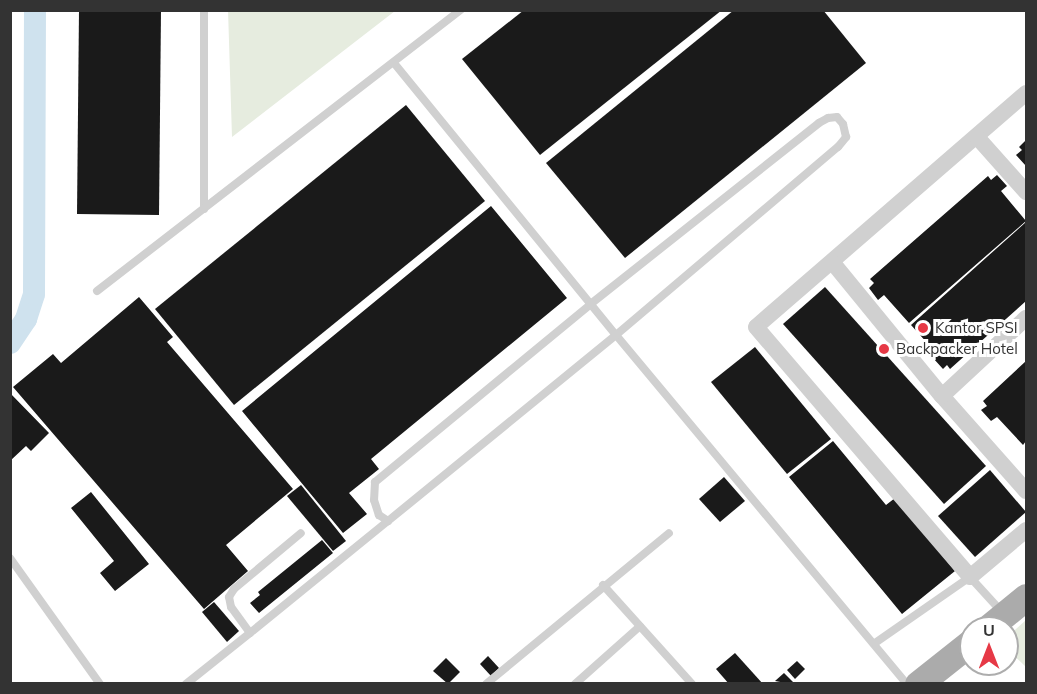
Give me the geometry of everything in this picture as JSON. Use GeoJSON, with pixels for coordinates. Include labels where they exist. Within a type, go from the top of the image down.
{"type":"FeatureCollection","features":[{"type":"Feature","properties":{"kind":"main road"},"geometry":{"type":"LineString","coordinates":[[1002,616],[1026,597]]}},
{"type":"Feature","properties":{"kind":"main road"},"geometry":{"type":"LineString","coordinates":[[918,684],[959,652]]}},
{"type":"Feature","properties":{"kind":"street"},"geometry":{"type":"LineString","coordinates":[[1026,93],[833,263],[756,327],[970,577],[1026,530]]}},
{"type":"Feature","properties":{"kind":"street"},"geometry":{"type":"LineString","coordinates":[[977,137],[1026,192]]}},
{"type":"Feature","properties":{"kind":"street"},"geometry":{"type":"LineString","coordinates":[[833,263],[942,396],[1026,491]]}},
{"type":"Feature","properties":{"kind":"street"},"geometry":{"type":"LineString","coordinates":[[942,396],[1026,318]]}},
{"type":"Feature","properties":{"kind":"lane"},"geometry":{"type":"LineString","coordinates":[[204,10],[204,209]]}},
{"type":"Feature","properties":{"kind":"lane"},"geometry":{"type":"LineString","coordinates":[[97,291],[461,10]]}},
{"type":"Feature","properties":{"kind":"lane"},"geometry":{"type":"LineString","coordinates":[[394,63],[616,335],[907,684]]}},
{"type":"Feature","properties":{"kind":"lane"},"geometry":{"type":"LineString","coordinates":[[186,684],[388,521],[616,335],[838,147],[846,137],[843,124],[837,117],[828,118],[819,123],[591,304],[375,482],[376,508],[379,515],[388,521]]}},
{"type":"Feature","properties":{"kind":"lane"},"geometry":{"type":"LineString","coordinates":[[250,633],[231,607],[229,597],[234,589],[301,532]]}},
{"type":"Feature","properties":{"kind":"lane"},"geometry":{"type":"LineString","coordinates":[[486,684],[669,532]]}},
{"type":"Feature","properties":{"kind":"lane"},"geometry":{"type":"LineString","coordinates":[[10,558],[100,684]]}},
{"type":"Feature","properties":{"kind":"lane"},"geometry":{"type":"LineString","coordinates":[[875,643],[970,577],[993,616]]}},
{"type":"Feature","properties":{"kind":"lane"},"geometry":{"type":"LineString","coordinates":[[603,585],[689,682]]}},
{"type":"Feature","properties":{"kind":"lane"},"geometry":{"type":"LineString","coordinates":[[575,684],[640,626]]}},
{"type":"Feature","properties":{"kind":"shaded area"},"geometry":{"type":"Polygon","coordinates":[[[228,10],[395,10],[395,11],[232,137],[228,10]]]}},
{"type":"Feature","properties":{"kind":"shaded area"},"geometry":{"type":"Polygon","coordinates":[[[1026,620],[1026,667],[1019,660],[1019,626],[1026,620]]]}},
{"type":"Feature","properties":{"kind":"building"},"geometry":{"type":"Polygon","coordinates":[[[79,10],[161,10],[159,215],[77,214],[79,10]]]}},
{"type":"Feature","properties":{"kind":"building"},"geometry":{"type":"Polygon","coordinates":[[[524,10],[722,10],[540,155],[462,59],[524,10]]]}},
{"type":"Feature","properties":{"kind":"building"},"geometry":{"type":"Polygon","coordinates":[[[734,10],[823,10],[866,63],[625,258],[546,163],[734,10]]]}},
{"type":"Feature","properties":{"kind":"building"},"geometry":{"type":"Polygon","coordinates":[[[406,105],[485,201],[234,405],[155,309],[406,105]]]}},
{"type":"Feature","properties":{"kind":"building"},"geometry":{"type":"Polygon","coordinates":[[[1026,140],[1026,166],[1016,155],[1022,150],[1019,147],[1026,140]]]}},
{"type":"Feature","properties":{"kind":"building"},"geometry":{"type":"Polygon","coordinates":[[[997,175],[1007,186],[1001,191],[1026,221],[909,323],[884,295],[878,300],[869,288],[874,283],[870,279],[988,176],[991,180],[997,175]]]}},
{"type":"Feature","properties":{"kind":"building"},"geometry":{"type":"Polygon","coordinates":[[[491,206],[567,298],[371,459],[379,469],[349,493],[367,514],[343,533],[242,411],[491,206]]]}},
{"type":"Feature","properties":{"kind":"building"},"geometry":{"type":"Polygon","coordinates":[[[1026,222],[1026,301],[950,369],[947,365],[943,369],[933,358],[937,354],[911,325],[1026,222]]]}},
{"type":"Feature","properties":{"kind":"building"},"geometry":{"type":"Polygon","coordinates":[[[825,287],[986,466],[944,504],[783,324],[825,287]]]}},
{"type":"Feature","properties":{"kind":"building"},"geometry":{"type":"Polygon","coordinates":[[[139,297],[173,337],[167,342],[293,489],[226,545],[248,571],[204,609],[13,387],[53,354],[61,363],[139,297]]]}},
{"type":"Feature","properties":{"kind":"building"},"geometry":{"type":"Polygon","coordinates":[[[755,347],[831,439],[787,474],[711,382],[755,347]]]}},
{"type":"Feature","properties":{"kind":"building"},"geometry":{"type":"Polygon","coordinates":[[[1026,361],[1026,441],[1023,445],[997,417],[991,421],[981,410],[987,406],[983,401],[1026,361]]]}},
{"type":"Feature","properties":{"kind":"building"},"geometry":{"type":"Polygon","coordinates":[[[10,393],[49,433],[31,451],[26,446],[10,461],[10,393]]]}},
{"type":"Feature","properties":{"kind":"building"},"geometry":{"type":"Polygon","coordinates":[[[833,441],[886,505],[895,498],[955,571],[902,614],[789,477],[833,441]]]}},
{"type":"Feature","properties":{"kind":"building"},"geometry":{"type":"Polygon","coordinates":[[[990,470],[1026,512],[975,557],[938,516],[990,470]]]}},
{"type":"Feature","properties":{"kind":"building"},"geometry":{"type":"Polygon","coordinates":[[[724,477],[745,501],[720,522],[699,499],[724,477]]]}},
{"type":"Feature","properties":{"kind":"building"},"geometry":{"type":"Polygon","coordinates":[[[301,485],[346,541],[333,551],[287,496],[301,485]]]}},
{"type":"Feature","properties":{"kind":"building"},"geometry":{"type":"Polygon","coordinates":[[[91,492],[149,564],[115,591],[100,573],[114,561],[71,508],[91,492]]]}},
{"type":"Feature","properties":{"kind":"building"},"geometry":{"type":"Polygon","coordinates":[[[322,540],[333,553],[259,613],[250,603],[260,595],[258,592],[322,540]]]}},
{"type":"Feature","properties":{"kind":"building"},"geometry":{"type":"Polygon","coordinates":[[[214,602],[239,631],[227,642],[202,612],[214,602]]]}},
{"type":"Feature","properties":{"kind":"building"},"geometry":{"type":"Polygon","coordinates":[[[735,653],[763,684],[729,684],[716,669],[735,653]]]}},
{"type":"Feature","properties":{"kind":"building"},"geometry":{"type":"Polygon","coordinates":[[[488,656],[499,668],[491,676],[480,664],[488,656]]]}},
{"type":"Feature","properties":{"kind":"building"},"geometry":{"type":"Polygon","coordinates":[[[446,658],[460,672],[448,684],[433,671],[446,658]]]}},
{"type":"Feature","properties":{"kind":"building"},"geometry":{"type":"Polygon","coordinates":[[[797,661],[805,669],[795,679],[787,670],[797,661]]]}},
{"type":"Feature","properties":{"kind":"building"},"geometry":{"type":"Polygon","coordinates":[[[784,673],[793,682],[791,684],[775,681],[784,673]]]}},
{"type":"Feature","properties":{"kind":"waterway"},"geometry":{"type":"LineString","coordinates":[[10,343],[26,319],[34,294],[35,10]]}},
{"type":"Feature","properties":{"kind":"place","name":"Kantor SPSI"},"geometry":{"type":"Point","coordinates":[923,328]}},
{"type":"Feature","properties":{"kind":"place","name":"Backpacker Hotel"},"geometry":{"type":"Point","coordinates":[884,349]}}]}
